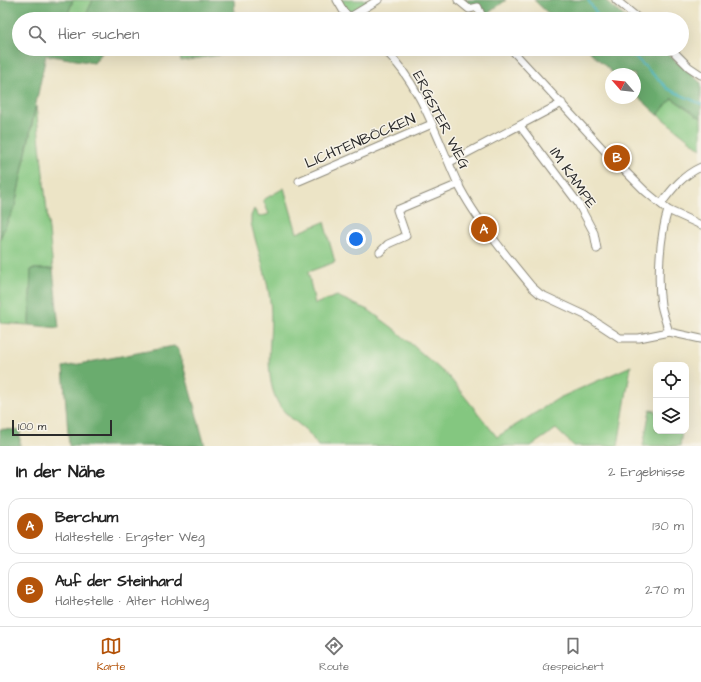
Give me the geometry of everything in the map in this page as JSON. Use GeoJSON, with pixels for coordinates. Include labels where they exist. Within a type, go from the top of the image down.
{"type":"FeatureCollection","features":[{"type":"Feature","properties":{"kind":"street"},"geometry":{"type":"LineString","coordinates":[[337,0],[346,12]]}},
{"type":"Feature","properties":{"kind":"street"},"geometry":{"type":"LineString","coordinates":[[360,12],[378,0]]}},
{"type":"Feature","properties":{"kind":"street"},"geometry":{"type":"LineString","coordinates":[[458,0],[469,9],[478,7],[480,12]]}},
{"type":"Feature","properties":{"kind":"street"},"geometry":{"type":"LineString","coordinates":[[616,0],[631,12]]}},
{"type":"Feature","properties":{"kind":"street","name":"ERGSTER WEG"},"geometry":{"type":"LineString","coordinates":[[391,56],[396,61],[415,90],[459,184],[476,213],[532,287],[540,294],[585,315],[620,338],[639,338],[669,332],[701,339]]}},
{"type":"Feature","properties":{"kind":"street"},"geometry":{"type":"LineString","coordinates":[[518,56],[604,150],[661,204],[668,210],[701,225]]}},
{"type":"Feature","properties":{"kind":"street"},"geometry":{"type":"LineString","coordinates":[[678,56],[689,67],[701,75]]}},
{"type":"Feature","properties":{"kind":"street"},"geometry":{"type":"LineString","coordinates":[[450,162],[562,103]]}},
{"type":"Feature","properties":{"kind":"street","name":"LICHTENBÖCKEN"},"geometry":{"type":"LineString","coordinates":[[299,181],[432,124]]}},
{"type":"Feature","properties":{"kind":"street","name":"IM KAMPE"},"geometry":{"type":"LineString","coordinates":[[520,126],[578,203],[594,233],[597,249]]}},
{"type":"Feature","properties":{"kind":"street"},"geometry":{"type":"LineString","coordinates":[[661,204],[675,186],[692,171],[701,167]]}},
{"type":"Feature","properties":{"kind":"street","name":"ERGSTER WEG"},"geometry":{"type":"LineString","coordinates":[[380,252],[388,244],[406,236],[397,210],[459,184]]}},
{"type":"Feature","properties":{"kind":"street"},"geometry":{"type":"LineString","coordinates":[[668,210],[664,222],[660,284],[661,305],[669,332]]}},
{"type":"Feature","properties":{"kind":"green space"},"geometry":{"type":"Polygon","coordinates":[[[0,0],[73,0],[69,12],[12,12],[12,56],[46,56],[15,206],[0,238],[0,0]]]}},
{"type":"Feature","properties":{"kind":"green space"},"geometry":{"type":"Polygon","coordinates":[[[73,0],[93,0],[87,12],[69,12],[73,0]]]}},
{"type":"Feature","properties":{"kind":"green space"},"geometry":{"type":"Polygon","coordinates":[[[93,0],[234,0],[235,12],[87,12],[93,0]]]}},
{"type":"Feature","properties":{"kind":"green space"},"geometry":{"type":"Polygon","coordinates":[[[337,0],[378,0],[358,12],[346,12],[337,0]]]}},
{"type":"Feature","properties":{"kind":"green space"},"geometry":{"type":"Polygon","coordinates":[[[461,0],[506,0],[490,12],[480,12],[478,7],[469,9],[461,0]]]}},
{"type":"Feature","properties":{"kind":"green space"},"geometry":{"type":"Polygon","coordinates":[[[534,0],[605,0],[619,12],[547,12],[534,0]]]}},
{"type":"Feature","properties":{"kind":"green space"},"geometry":{"type":"Polygon","coordinates":[[[52,56],[100,56],[94,63],[52,56]]]}},
{"type":"Feature","properties":{"kind":"green space"},"geometry":{"type":"Polygon","coordinates":[[[180,56],[213,56],[181,61],[180,56]]]}},
{"type":"Feature","properties":{"kind":"green space"},"geometry":{"type":"Polygon","coordinates":[[[595,56],[670,56],[701,83],[701,118],[672,98],[658,115],[641,99],[641,68],[608,68],[595,56]]]}},
{"type":"Feature","properties":{"kind":"green space"},"geometry":{"type":"Polygon","coordinates":[[[671,98],[701,118],[701,149],[658,115],[671,98]]]}},
{"type":"Feature","properties":{"kind":"green space"},"geometry":{"type":"Polygon","coordinates":[[[36,106],[53,269],[31,269],[29,325],[0,323],[0,238],[15,206],[36,106]]]}},
{"type":"Feature","properties":{"kind":"green space"},"geometry":{"type":"Polygon","coordinates":[[[284,188],[297,233],[324,222],[335,262],[308,272],[315,304],[337,296],[370,311],[393,328],[450,378],[497,437],[559,398],[631,366],[618,446],[574,446],[556,429],[531,446],[318,446],[310,434],[286,414],[280,406],[277,401],[270,377],[269,364],[271,313],[269,291],[251,223],[251,216],[254,209],[259,217],[269,214],[263,200],[284,188]]]}},
{"type":"Feature","properties":{"kind":"green space"},"geometry":{"type":"Polygon","coordinates":[[[31,269],[53,269],[59,328],[29,325],[31,269]]]}},
{"type":"Feature","properties":{"kind":"green space"},"geometry":{"type":"Polygon","coordinates":[[[174,346],[179,350],[205,446],[69,446],[63,367],[174,346]]]}},
{"type":"Feature","properties":{"kind":"green space"},"geometry":{"type":"Polygon","coordinates":[[[650,410],[653,410],[653,434],[682,434],[680,446],[643,446],[650,410]]]}},
{"type":"Feature","properties":{"kind":"green space"},"geometry":{"type":"Polygon","coordinates":[[[0,429],[20,430],[20,446],[0,446],[0,429]]]}},
{"type":"Feature","properties":{"kind":"waterway"},"geometry":{"type":"LineString","coordinates":[[588,0],[596,12]]}},
{"type":"Feature","properties":{"kind":"waterway"},"geometry":{"type":"LineString","coordinates":[[634,56],[668,89],[701,104]]}},
{"type":"Feature","properties":{"kind":"place","name":"Auf der Steinhard"},"geometry":{"type":"Point","coordinates":[617,158]}},
{"type":"Feature","properties":{"kind":"place","name":"Berchum"},"geometry":{"type":"Point","coordinates":[484,229]}}]}
